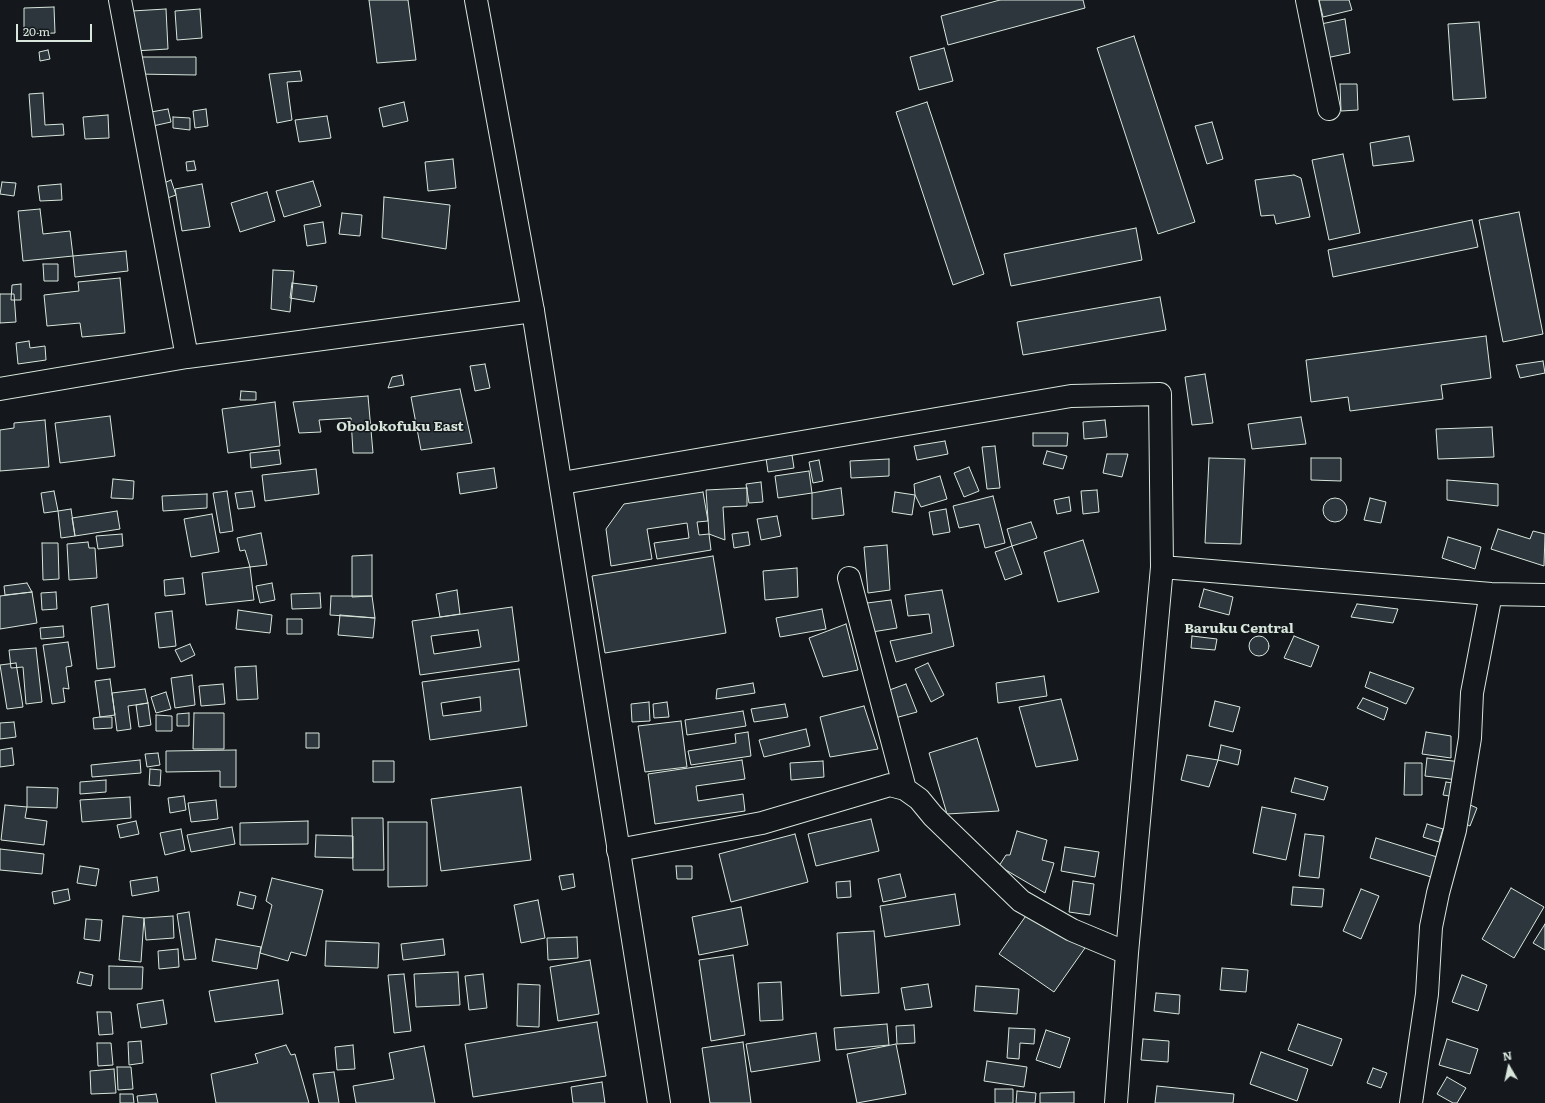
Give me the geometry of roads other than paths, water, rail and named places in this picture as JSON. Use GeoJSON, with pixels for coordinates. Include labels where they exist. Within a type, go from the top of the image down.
{"type":"FeatureCollection","features":[{"type":"Feature","properties":{"kind":"street"},"geometry":{"type":"LineString","coordinates":[[120,0],[187,357]]}},
{"type":"Feature","properties":{"kind":"street"},"geometry":{"type":"LineString","coordinates":[[476,0],[533,311],[562,483],[618,850],[659,1103]]}},
{"type":"Feature","properties":{"kind":"street"},"geometry":{"type":"LineString","coordinates":[[1307,0],[1329,109]]}},
{"type":"Feature","properties":{"kind":"street"},"geometry":{"type":"LineString","coordinates":[[0,389],[187,357],[533,311]]}},
{"type":"Feature","properties":{"kind":"street"},"geometry":{"type":"LineString","coordinates":[[562,483],[1071,396],[1160,394],[1162,567],[1127,953],[1116,1103]]}},
{"type":"Feature","properties":{"kind":"street"},"geometry":{"type":"LineString","coordinates":[[1162,567],[1491,594],[1545,595]]}},
{"type":"Feature","properties":{"kind":"street"},"geometry":{"type":"LineString","coordinates":[[849,578],[905,789]]}},
{"type":"Feature","properties":{"kind":"street"},"geometry":{"type":"LineString","coordinates":[[1410,1103],[1427,994],[1431,927],[1438,893],[1455,830],[1470,738],[1472,693],[1491,594]]}},
{"type":"Feature","properties":{"kind":"street"},"geometry":{"type":"LineString","coordinates":[[618,850],[762,823],[890,786],[905,789],[919,799],[933,816],[1021,901],[1072,930],[1127,953]]}},
{"type":"Feature","properties":{"kind":"district","name":"Obolokofuku East"},"geometry":{"type":"Point","coordinates":[400,427]}},
{"type":"Feature","properties":{"kind":"district","name":"Baruku Central"},"geometry":{"type":"Point","coordinates":[1239,629]}}]}
